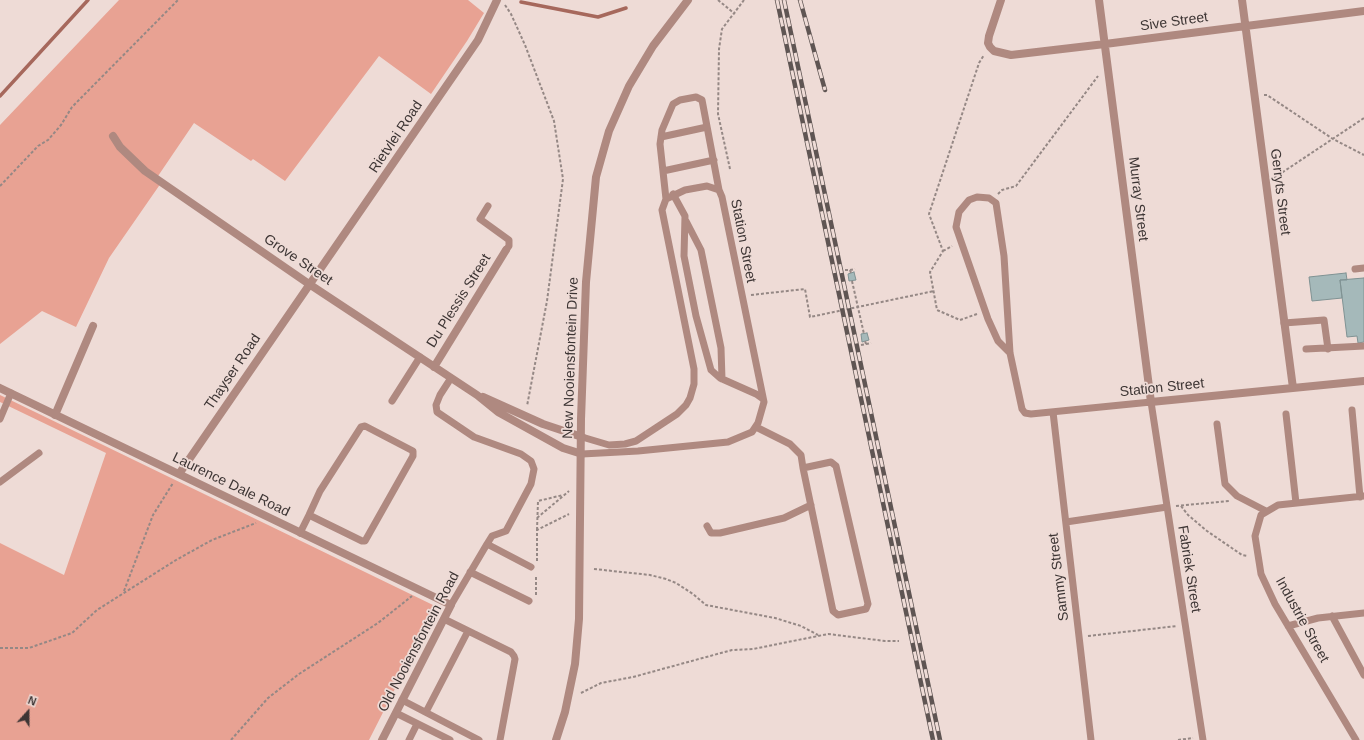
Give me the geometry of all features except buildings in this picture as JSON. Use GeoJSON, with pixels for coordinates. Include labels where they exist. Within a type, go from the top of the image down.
{"type":"FeatureCollection","features":[{"type":"Feature","properties":{"kind":"street","name":"Rietvlei Road"},"geometry":{"type":"LineString","coordinates":[[309,284],[478,40],[497,0]]}},
{"type":"Feature","properties":{"kind":"street","name":"New Nooiensfontein Drive"},"geometry":{"type":"LineString","coordinates":[[556,740],[565,712],[575,664],[579,619],[582,454],[581,419],[586,282],[596,177],[609,131],[629,86],[653,46],[688,0]]}},
{"type":"Feature","properties":{"kind":"street","name":"Sive Street"},"geometry":{"type":"LineString","coordinates":[[1001,0],[989,36],[990,48],[1000,53],[1011,54],[1105,44],[1364,11]]}},
{"type":"Feature","properties":{"kind":"street","name":"Murray Street"},"geometry":{"type":"LineString","coordinates":[[1100,0],[1151,402]]}},
{"type":"Feature","properties":{"kind":"street","name":"Gerryts Street"},"geometry":{"type":"LineString","coordinates":[[1242,0],[1293,388]]}},
{"type":"Feature","properties":{"kind":"street","name":"Grove Street"},"geometry":{"type":"LineString","coordinates":[[113,136],[120,147],[145,171],[309,284],[477,395],[498,412],[562,448],[582,454]]}},
{"type":"Feature","properties":{"kind":"street","name":"Du Plessis Street"},"geometry":{"type":"LineString","coordinates":[[434,367],[506,250]]}},
{"type":"Feature","properties":{"kind":"street","name":"Thayser Road"},"geometry":{"type":"LineString","coordinates":[[179,474],[309,284]]}},
{"type":"Feature","properties":{"kind":"street"},"geometry":{"type":"LineString","coordinates":[[55,415],[93,326]]}},
{"type":"Feature","properties":{"kind":"street","name":"Station Street"},"geometry":{"type":"LineString","coordinates":[[1151,402],[1364,381]]}},
{"type":"Feature","properties":{"kind":"street","name":"Laurence Dale Road"},"geometry":{"type":"LineString","coordinates":[[0,388],[451,605]]}},
{"type":"Feature","properties":{"kind":"street","name":"Grove Street"},"geometry":{"type":"LineString","coordinates":[[477,395],[543,424],[582,437]]}},
{"type":"Feature","properties":{"kind":"street","name":"Old Nooiensfontein Road"},"geometry":{"type":"LineString","coordinates":[[382,740],[451,605]]}},
{"type":"Feature","properties":{"kind":"lane"},"geometry":{"type":"LineString","coordinates":[[582,437],[610,445],[625,444],[636,441],[677,414],[686,405],[693,392],[694,369],[662,210],[666,199],[660,144],[661,137],[673,104],[680,100],[696,97],[702,100],[719,190]]}},
{"type":"Feature","properties":{"kind":"lane"},"geometry":{"type":"LineString","coordinates":[[661,137],[707,127]]}},
{"type":"Feature","properties":{"kind":"lane"},"geometry":{"type":"LineString","coordinates":[[663,171],[714,160]]}},
{"type":"Feature","properties":{"kind":"lane","name":"Station Street"},"geometry":{"type":"LineString","coordinates":[[666,199],[673,194],[685,190],[707,186],[719,190],[722,197],[763,399],[762,414],[756,427]]}},
{"type":"Feature","properties":{"kind":"lane"},"geometry":{"type":"LineString","coordinates":[[673,194],[684,211],[686,221],[684,256],[696,316],[711,370],[722,379],[756,394],[763,399]]}},
{"type":"Feature","properties":{"kind":"lane","name":"Station Street"},"geometry":{"type":"LineString","coordinates":[[1010,352],[998,341],[988,319],[956,227],[959,212],[969,200],[976,197],[983,196],[993,200],[996,203],[1004,256],[1010,352],[1022,409],[1025,413],[1031,414],[1151,402]]}},
{"type":"Feature","properties":{"kind":"lane"},"geometry":{"type":"LineString","coordinates":[[488,206],[480,219],[509,240],[509,246],[506,250]]}},
{"type":"Feature","properties":{"kind":"lane"},"geometry":{"type":"LineString","coordinates":[[686,221],[701,250],[721,348],[722,379]]}},
{"type":"Feature","properties":{"kind":"lane"},"geometry":{"type":"LineString","coordinates":[[1354,269],[1364,268]]}},
{"type":"Feature","properties":{"kind":"lane"},"geometry":{"type":"LineString","coordinates":[[1284,323],[1324,320],[1328,349]]}},
{"type":"Feature","properties":{"kind":"lane"},"geometry":{"type":"LineString","coordinates":[[1306,349],[1364,346]]}},
{"type":"Feature","properties":{"kind":"lane"},"geometry":{"type":"LineString","coordinates":[[392,401],[420,357]]}},
{"type":"Feature","properties":{"kind":"lane"},"geometry":{"type":"LineString","coordinates":[[451,378],[440,395],[436,405],[437,412],[474,437],[521,454],[531,462],[534,469],[531,484],[506,531],[492,536],[487,544],[534,567]]}},
{"type":"Feature","properties":{"kind":"lane"},"geometry":{"type":"LineString","coordinates":[[0,419],[11,393]]}},
{"type":"Feature","properties":{"kind":"lane","name":"Fabriek Street"},"geometry":{"type":"LineString","coordinates":[[1151,402],[1203,738]]}},
{"type":"Feature","properties":{"kind":"lane"},"geometry":{"type":"LineString","coordinates":[[1217,424],[1225,484],[1231,492],[1266,511],[1278,505],[1362,497],[1352,410]]}},
{"type":"Feature","properties":{"kind":"lane","name":"Sammy Street"},"geometry":{"type":"LineString","coordinates":[[1053,412],[1091,740]]}},
{"type":"Feature","properties":{"kind":"lane"},"geometry":{"type":"LineString","coordinates":[[1286,414],[1296,503]]}},
{"type":"Feature","properties":{"kind":"lane"},"geometry":{"type":"LineString","coordinates":[[300,533],[320,491],[361,427],[365,426],[413,451],[413,456],[365,540],[362,541],[309,515]]}},
{"type":"Feature","properties":{"kind":"lane"},"geometry":{"type":"LineString","coordinates":[[582,454],[728,442],[743,437],[752,432],[756,427],[793,446],[801,455],[803,468],[833,611],[838,615],[866,609],[868,604],[836,466],[831,462],[803,468]]}},
{"type":"Feature","properties":{"kind":"lane"},"geometry":{"type":"LineString","coordinates":[[0,482],[39,453]]}},
{"type":"Feature","properties":{"kind":"lane"},"geometry":{"type":"LineString","coordinates":[[707,526],[711,533],[720,534],[784,518],[811,505]]}},
{"type":"Feature","properties":{"kind":"lane"},"geometry":{"type":"LineString","coordinates":[[1066,522],[1167,507]]}},
{"type":"Feature","properties":{"kind":"lane","name":"Industrie Street"},"geometry":{"type":"LineString","coordinates":[[1266,511],[1260,515],[1255,536],[1261,574],[1275,604],[1356,740]]}},
{"type":"Feature","properties":{"kind":"lane","name":"Old Nooiensfontein Road"},"geometry":{"type":"LineString","coordinates":[[451,605],[487,544]]}},
{"type":"Feature","properties":{"kind":"lane"},"geometry":{"type":"LineString","coordinates":[[470,572],[529,601]]}},
{"type":"Feature","properties":{"kind":"lane"},"geometry":{"type":"LineString","coordinates":[[1288,626],[1318,618],[1364,613]]}},
{"type":"Feature","properties":{"kind":"lane"},"geometry":{"type":"LineString","coordinates":[[1332,616],[1364,675]]}},
{"type":"Feature","properties":{"kind":"lane"},"geometry":{"type":"LineString","coordinates":[[444,619],[511,652],[515,659],[500,740]]}},
{"type":"Feature","properties":{"kind":"lane"},"geometry":{"type":"LineString","coordinates":[[426,712],[468,631]]}},
{"type":"Feature","properties":{"kind":"lane"},"geometry":{"type":"LineString","coordinates":[[402,700],[479,740]]}},
{"type":"Feature","properties":{"kind":"lane"},"geometry":{"type":"LineString","coordinates":[[396,713],[450,740]]}},
{"type":"Feature","properties":{"kind":"lane"},"geometry":{"type":"LineString","coordinates":[[409,740],[417,724]]}},
{"type":"Feature","properties":{"kind":"path"},"geometry":{"type":"LineString","coordinates":[[0,186],[38,146],[48,140],[61,125],[72,107],[178,0]]}},
{"type":"Feature","properties":{"kind":"path"},"geometry":{"type":"LineString","coordinates":[[718,0],[735,14]]}},
{"type":"Feature","properties":{"kind":"path"},"geometry":{"type":"LineString","coordinates":[[730,169],[718,114],[719,49],[722,29],[735,14],[744,0]]}},
{"type":"Feature","properties":{"kind":"path"},"geometry":{"type":"LineString","coordinates":[[505,6],[511,14],[525,45],[554,121],[563,179],[547,301],[527,408]]}},
{"type":"Feature","properties":{"kind":"path"},"geometry":{"type":"LineString","coordinates":[[971,316],[960,320],[938,310],[930,272],[943,251],[929,214],[979,63]]}},
{"type":"Feature","properties":{"kind":"path"},"geometry":{"type":"LineString","coordinates":[[1002,190],[1016,186],[1099,75]]}},
{"type":"Feature","properties":{"kind":"path"},"geometry":{"type":"LineString","coordinates":[[1254,95],[1267,95],[1333,139],[1364,155]]}},
{"type":"Feature","properties":{"kind":"path"},"geometry":{"type":"LineString","coordinates":[[1266,182],[1276,177],[1364,118]]}},
{"type":"Feature","properties":{"kind":"path"},"geometry":{"type":"LineString","coordinates":[[845,270],[855,269]]}},
{"type":"Feature","properties":{"kind":"path"},"geometry":{"type":"LineString","coordinates":[[852,281],[864,334]]}},
{"type":"Feature","properties":{"kind":"path"},"geometry":{"type":"LineString","coordinates":[[758,295],[805,289],[810,317],[934,291]]}},
{"type":"Feature","properties":{"kind":"path"},"geometry":{"type":"LineString","coordinates":[[861,345],[871,343]]}},
{"type":"Feature","properties":{"kind":"path"},"geometry":{"type":"LineString","coordinates":[[123,592],[153,515],[179,474]]}},
{"type":"Feature","properties":{"kind":"path"},"geometry":{"type":"LineString","coordinates":[[537,518],[569,491]]}},
{"type":"Feature","properties":{"kind":"path"},"geometry":{"type":"LineString","coordinates":[[534,567],[538,501],[563,495]]}},
{"type":"Feature","properties":{"kind":"path"},"geometry":{"type":"LineString","coordinates":[[1167,507],[1244,500]]}},
{"type":"Feature","properties":{"kind":"path"},"geometry":{"type":"LineString","coordinates":[[1181,506],[1188,516],[1242,555],[1258,558]]}},
{"type":"Feature","properties":{"kind":"path"},"geometry":{"type":"LineString","coordinates":[[537,530],[569,514]]}},
{"type":"Feature","properties":{"kind":"path"},"geometry":{"type":"LineString","coordinates":[[0,648],[29,648],[72,633],[97,610],[123,592],[212,540],[269,518]]}},
{"type":"Feature","properties":{"kind":"path"},"geometry":{"type":"LineString","coordinates":[[594,569],[650,575],[666,579],[676,583],[693,594],[706,605],[775,618],[801,626],[819,636]]}},
{"type":"Feature","properties":{"kind":"path"},"geometry":{"type":"LineString","coordinates":[[536,574],[536,595]]}},
{"type":"Feature","properties":{"kind":"path"},"geometry":{"type":"LineString","coordinates":[[231,740],[268,698],[330,653],[378,623],[410,599],[416,589]]}},
{"type":"Feature","properties":{"kind":"path"},"geometry":{"type":"LineString","coordinates":[[1079,637],[1185,625]]}},
{"type":"Feature","properties":{"kind":"path"},"geometry":{"type":"LineString","coordinates":[[581,693],[601,683],[634,677],[717,653],[732,650],[753,649],[828,634],[885,641],[899,641]]}},
{"type":"Feature","properties":{"kind":"path"},"geometry":{"type":"LineString","coordinates":[[1178,740],[1203,738]]}},
{"type":"Feature","properties":{"kind":"shaded area"},"geometry":{"type":"Polygon","coordinates":[[[119,0],[468,0],[484,13],[431,94],[379,56],[285,181],[253,159],[251,161],[194,123],[156,179],[161,183],[109,258],[76,327],[42,311],[0,344],[0,125],[119,0]]]}},
{"type":"Feature","properties":{"kind":"shaded area"},"geometry":{"type":"Polygon","coordinates":[[[0,395],[433,605],[435,610],[369,740],[0,740],[0,543],[64,575],[106,453],[0,402],[0,395]]]}},
{"type":"Feature","properties":{"kind":"waterway"},"geometry":{"type":"LineString","coordinates":[[0,96],[88,0]]}},
{"type":"Feature","properties":{"kind":"waterway"},"geometry":{"type":"LineString","coordinates":[[521,2],[598,17],[626,8]]}},
{"type":"Feature","properties":{"kind":"railway"},"geometry":{"type":"LineString","coordinates":[[777,0],[933,740]]}},
{"type":"Feature","properties":{"kind":"railway"},"geometry":{"type":"LineString","coordinates":[[784,0],[940,740]]}},
{"type":"Feature","properties":{"kind":"railway"},"geometry":{"type":"LineString","coordinates":[[800,0],[825,90]]}}]}
